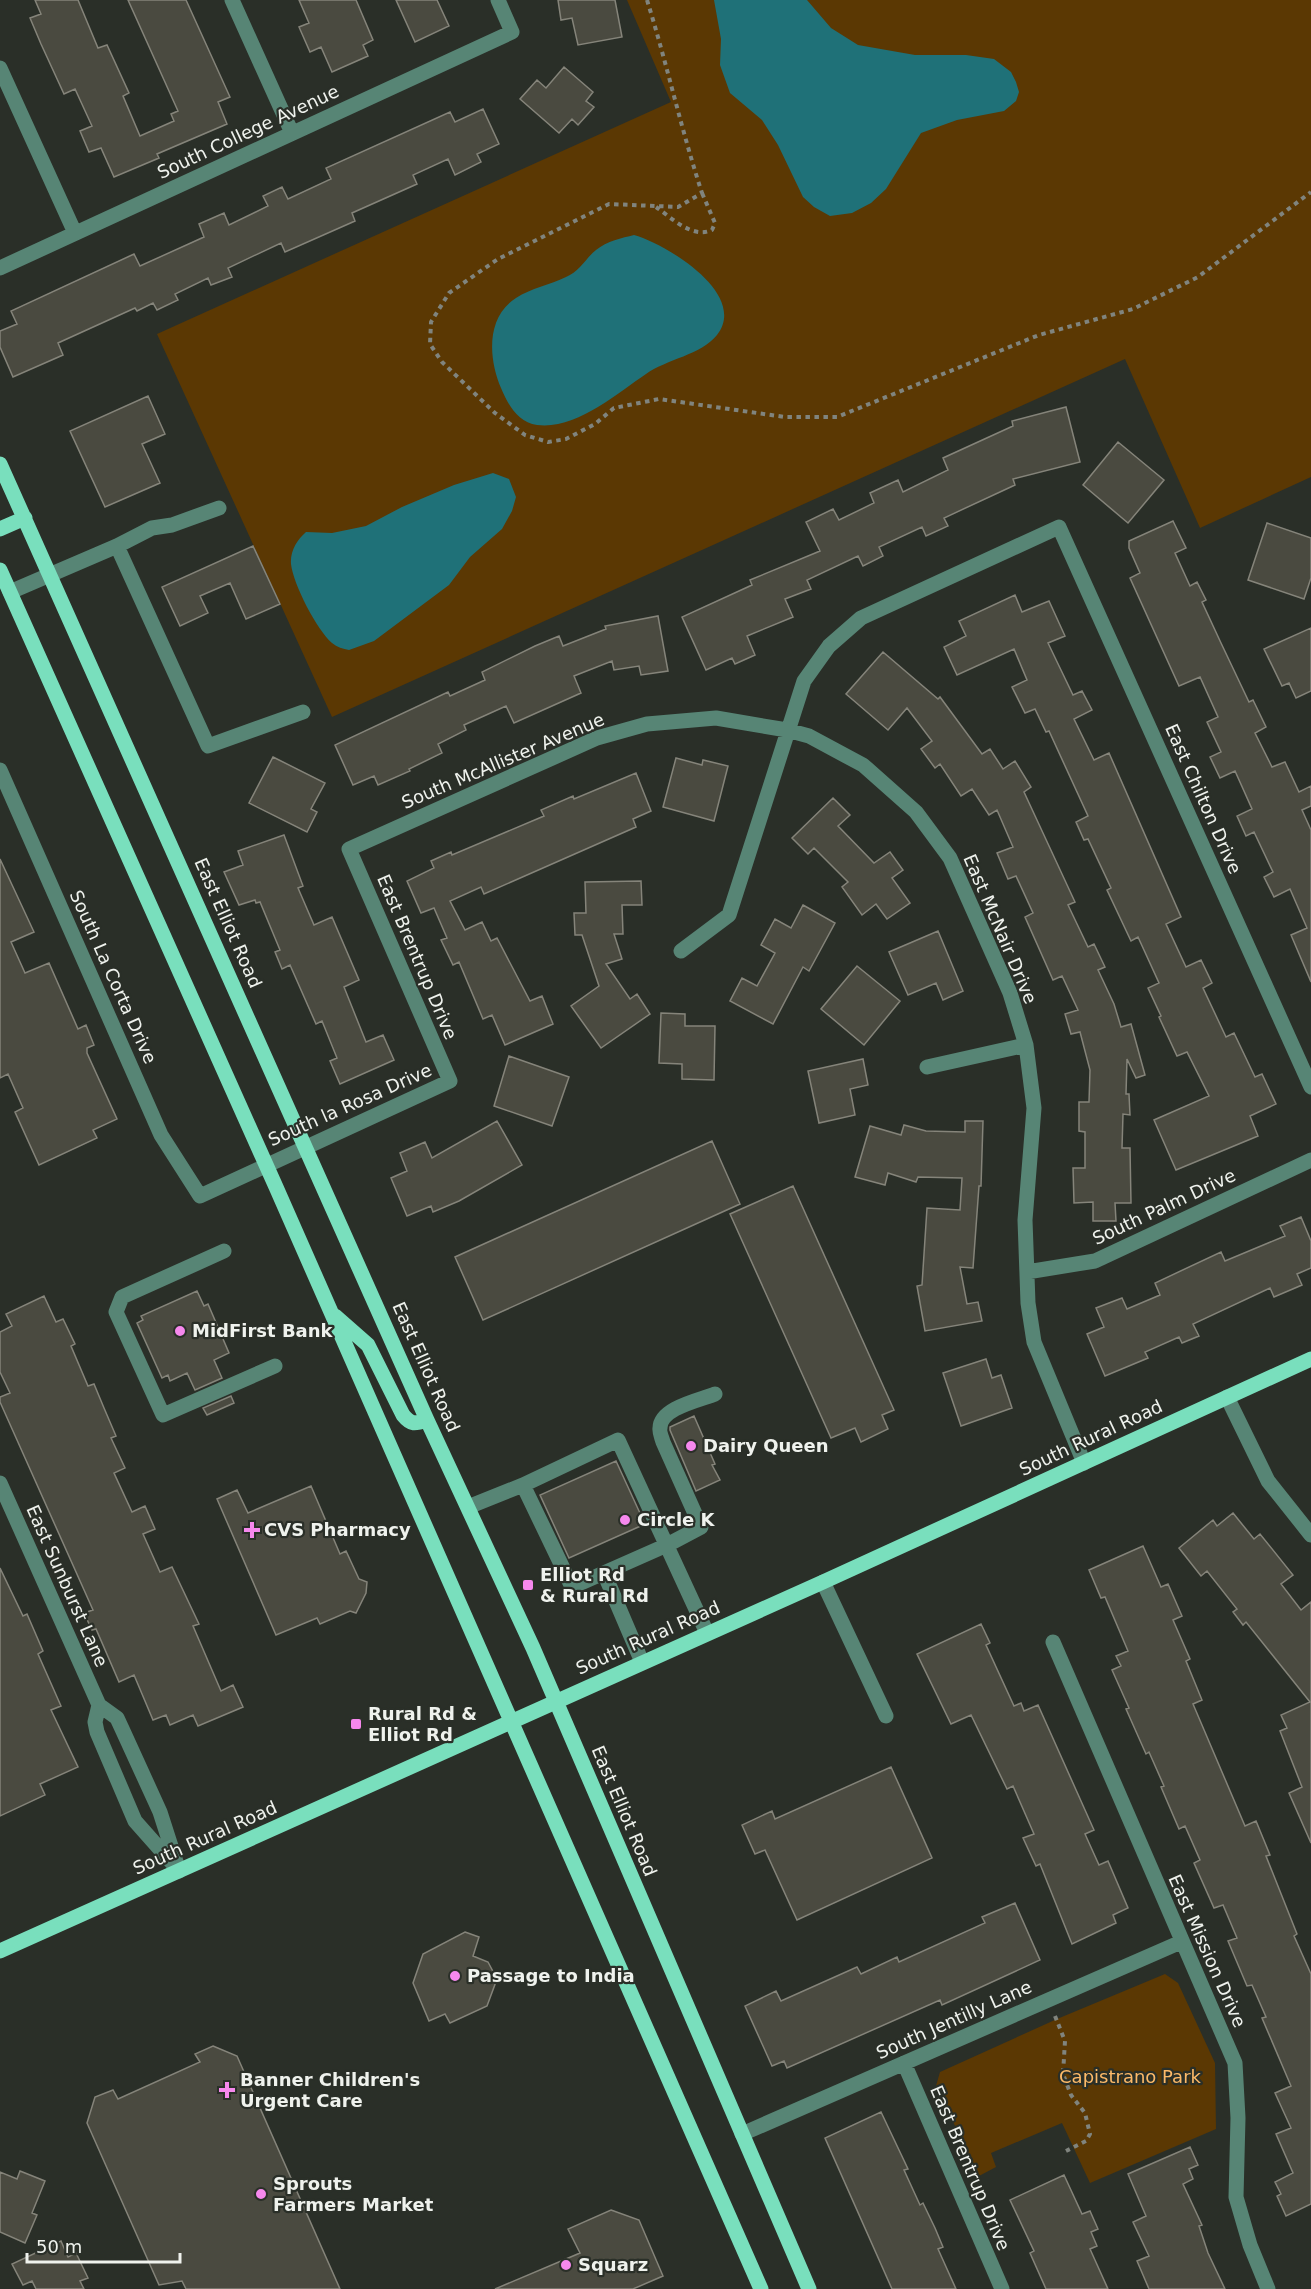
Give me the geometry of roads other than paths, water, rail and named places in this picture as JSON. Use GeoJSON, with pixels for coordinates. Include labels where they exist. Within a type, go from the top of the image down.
{"type":"FeatureCollection","features":[{"type":"Feature","properties":{"kind":"main road","name":"East Elliot Road"},"geometry":{"type":"LineString","coordinates":[[0,464],[555,1702],[809,2289]]}},
{"type":"Feature","properties":{"kind":"main road"},"geometry":{"type":"LineString","coordinates":[[0,529],[24,518]]}},
{"type":"Feature","properties":{"kind":"main road"},"geometry":{"type":"LineString","coordinates":[[0,570],[266,1164],[761,2289]]}},
{"type":"Feature","properties":{"kind":"main road"},"geometry":{"type":"LineString","coordinates":[[330,1312],[368,1345],[403,1415],[409,1422],[416,1424],[427,1420]]}},
{"type":"Feature","properties":{"kind":"main road","name":"South Rural Road"},"geometry":{"type":"LineString","coordinates":[[0,1951],[823,1582],[1311,1359]]}},
{"type":"Feature","properties":{"kind":"street"},"geometry":{"type":"LineString","coordinates":[[232,0],[292,133]]}},
{"type":"Feature","properties":{"kind":"street","name":"South College Avenue"},"geometry":{"type":"LineString","coordinates":[[0,268],[512,32],[498,0]]}},
{"type":"Feature","properties":{"kind":"street"},"geometry":{"type":"LineString","coordinates":[[0,68],[75,233]]}},
{"type":"Feature","properties":{"kind":"street"},"geometry":{"type":"LineString","coordinates":[[10,592],[117,546],[152,528],[172,525],[219,508]]}},
{"type":"Feature","properties":{"kind":"street","name":"East Chilton Drive"},"geometry":{"type":"LineString","coordinates":[[787,730],[804,681],[828,646],[861,618],[1059,527],[1311,1088]]}},
{"type":"Feature","properties":{"kind":"street"},"geometry":{"type":"LineString","coordinates":[[117,546],[208,746],[303,712]]}},
{"type":"Feature","properties":{"kind":"street","name":"South McAllister Avenue"},"geometry":{"type":"LineString","coordinates":[[349,849],[597,738],[647,724],[716,718],[787,730]]}},
{"type":"Feature","properties":{"kind":"street"},"geometry":{"type":"LineString","coordinates":[[681,951],[729,915],[787,730]]}},
{"type":"Feature","properties":{"kind":"street","name":"East McNair Drive"},"geometry":{"type":"LineString","coordinates":[[787,730],[809,736],[863,765],[916,812],[950,858],[1010,993],[1026,1045],[1034,1108],[1025,1220],[1028,1303],[1034,1342],[1084,1463]]}},
{"type":"Feature","properties":{"kind":"street","name":"South La Corta Drive"},"geometry":{"type":"LineString","coordinates":[[0,770],[161,1135],[200,1196]]}},
{"type":"Feature","properties":{"kind":"street","name":"East Brentrup Drive"},"geometry":{"type":"LineString","coordinates":[[349,849],[450,1081]]}},
{"type":"Feature","properties":{"kind":"street"},"geometry":{"type":"LineString","coordinates":[[927,1067],[1026,1045]]}},
{"type":"Feature","properties":{"kind":"street","name":"South la Rosa Drive"},"geometry":{"type":"LineString","coordinates":[[200,1196],[450,1081]]}},
{"type":"Feature","properties":{"kind":"street","name":"South Palm Drive"},"geometry":{"type":"LineString","coordinates":[[1027,1272],[1095,1261],[1311,1160]]}},
{"type":"Feature","properties":{"kind":"street"},"geometry":{"type":"LineString","coordinates":[[224,1251],[122,1297],[116,1312],[162,1415],[275,1365]]}},
{"type":"Feature","properties":{"kind":"street"},"geometry":{"type":"LineString","coordinates":[[523,1485],[572,1587],[667,1545],[700,1527],[659,1428],[662,1419],[669,1413],[715,1394]]}},
{"type":"Feature","properties":{"kind":"street"},"geometry":{"type":"LineString","coordinates":[[1227,1397],[1268,1481],[1311,1535]]}},
{"type":"Feature","properties":{"kind":"street"},"geometry":{"type":"LineString","coordinates":[[468,1507],[523,1485],[618,1440],[707,1633]]}},
{"type":"Feature","properties":{"kind":"street","name":"East Sunburst Lane"},"geometry":{"type":"LineString","coordinates":[[0,1483],[99,1705],[117,1718],[160,1812],[179,1871]]}},
{"type":"Feature","properties":{"kind":"street"},"geometry":{"type":"LineString","coordinates":[[604,1573],[642,1662]]}},
{"type":"Feature","properties":{"kind":"street"},"geometry":{"type":"LineString","coordinates":[[823,1582],[886,1716]]}},
{"type":"Feature","properties":{"kind":"street","name":"East Mission Drive"},"geometry":{"type":"LineString","coordinates":[[1053,1642],[1235,2063],[1238,2118],[1236,2197],[1250,2245],[1268,2289]]}},
{"type":"Feature","properties":{"kind":"street","name":"East Sunburst Lane"},"geometry":{"type":"LineString","coordinates":[[99,1705],[95,1722],[97,1732],[135,1821],[179,1871]]}},
{"type":"Feature","properties":{"kind":"street","name":"South Jentilly Lane"},"geometry":{"type":"LineString","coordinates":[[742,2134],[1181,1942]]}},
{"type":"Feature","properties":{"kind":"street","name":"East Brentrup Drive"},"geometry":{"type":"LineString","coordinates":[[904,2063],[1002,2289]]}},
{"type":"Feature","properties":{"kind":"water"},"geometry":{"type":"Polygon","coordinates":[[[714,0],[807,0],[831,28],[858,45],[915,55],[966,55],[994,59],[1011,72],[1019,92],[1016,101],[1004,111],[957,120],[921,133],[886,189],[871,203],[852,213],[830,216],[814,207],[803,197],[778,145],[762,120],[730,93],[720,65],[721,39],[714,0]]]}},
{"type":"Feature","properties":{"kind":"water"},"geometry":{"type":"Polygon","coordinates":[[[634,235],[648,240],[683,260],[700,273],[713,288],[722,303],[724,319],[717,335],[693,352],[654,369],[581,416],[552,425],[537,425],[524,420],[514,412],[507,401],[494,365],[492,340],[499,317],[506,306],[516,298],[571,275],[600,247],[634,235]]]}},
{"type":"Feature","properties":{"kind":"water"},"geometry":{"type":"Polygon","coordinates":[[[493,473],[509,479],[516,497],[512,511],[502,529],[470,557],[449,585],[374,641],[349,650],[332,643],[313,618],[293,573],[292,555],[297,542],[303,535],[306,532],[332,533],[366,526],[402,507],[454,485],[493,473]]]}},
{"type":"Feature","properties":{"kind":"place","name":"MidFirst Bank"},"geometry":{"type":"Point","coordinates":[180,1331]}},
{"type":"Feature","properties":{"kind":"place","name":"Dairy Queen"},"geometry":{"type":"Point","coordinates":[691,1446]}},
{"type":"Feature","properties":{"kind":"place","name":"Circle K"},"geometry":{"type":"Point","coordinates":[625,1520]}},
{"type":"Feature","properties":{"kind":"place","name":"CVS Pharmacy"},"geometry":{"type":"Point","coordinates":[252,1530]}},
{"type":"Feature","properties":{"kind":"place","name":"Elliot Rd & Rural Rd"},"geometry":{"type":"Point","coordinates":[528,1585]}},
{"type":"Feature","properties":{"kind":"place","name":"Rural Rd & Elliot Rd"},"geometry":{"type":"Point","coordinates":[356,1724]}},
{"type":"Feature","properties":{"kind":"place","name":"Passage to India"},"geometry":{"type":"Point","coordinates":[455,1976]}},
{"type":"Feature","properties":{"kind":"place","name":"Banner Children's Urgent Care"},"geometry":{"type":"Point","coordinates":[227,2090]}},
{"type":"Feature","properties":{"kind":"place","name":"Sprouts Farmers Market"},"geometry":{"type":"Point","coordinates":[261,2194]}},
{"type":"Feature","properties":{"kind":"place","name":"Squarz"},"geometry":{"type":"Point","coordinates":[566,2265]}},
{"type":"Feature","properties":{"kind":"park label","name":"Capistrano Park"},"geometry":{"type":"Point","coordinates":[1130,2077]}}]}
